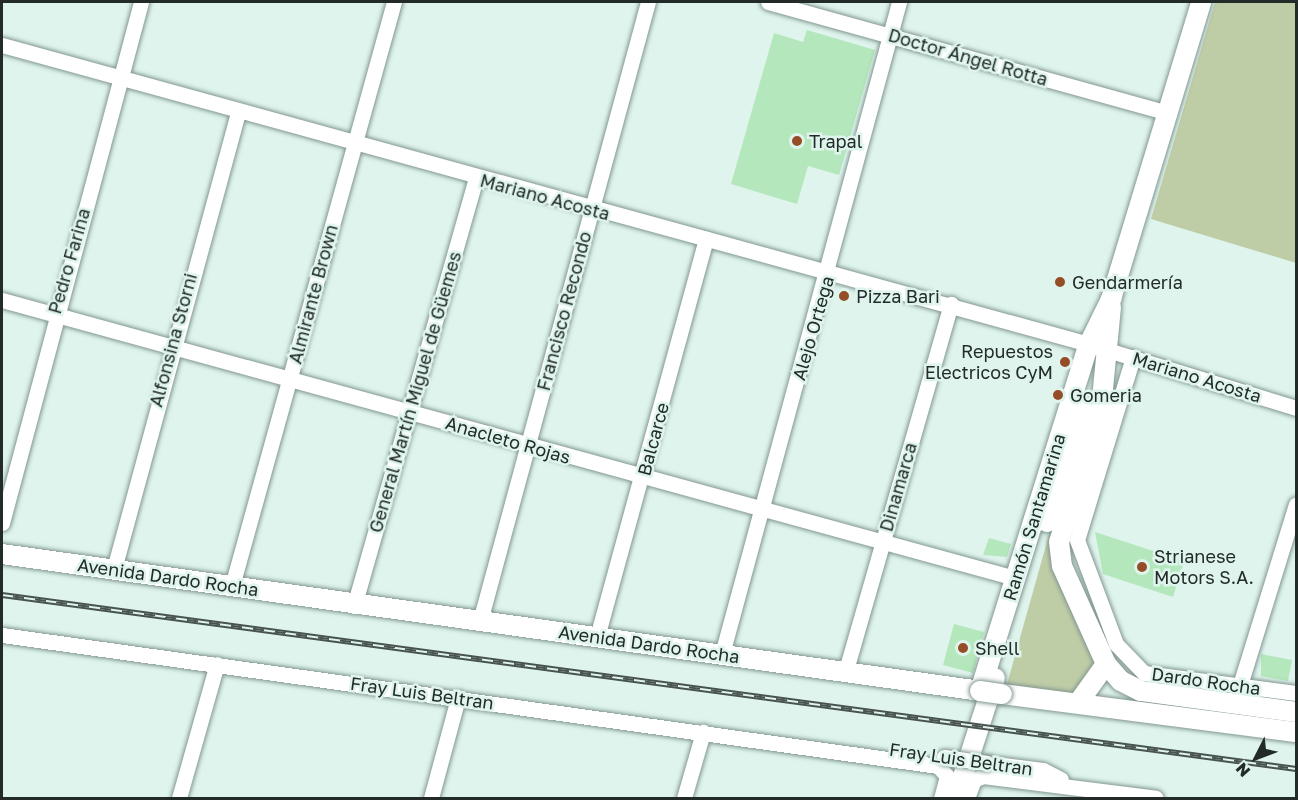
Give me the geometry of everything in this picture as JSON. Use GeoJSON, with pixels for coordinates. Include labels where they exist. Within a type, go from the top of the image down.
{"type":"FeatureCollection","features":[{"type":"Feature","properties":{"kind":"main road","name":"Ramón Santamarina"},"geometry":{"type":"LineString","coordinates":[[956,798],[1071,449],[1112,297],[1201,2]]}},
{"type":"Feature","properties":{"kind":"main road","name":"Ramón Santamarina"},"geometry":{"type":"LineString","coordinates":[[980,691],[1015,578],[1098,347]]}},
{"type":"Feature","properties":{"kind":"main road","name":"Ramón Santamarina"},"geometry":{"type":"LineString","coordinates":[[1098,347],[1101,409],[1059,553],[1114,659]]}},
{"type":"Feature","properties":{"kind":"main road","name":"Avenida Dardo Rocha"},"geometry":{"type":"LineString","coordinates":[[2,554],[232,586],[354,606],[480,621],[846,670],[1002,694],[1296,732]]}},
{"type":"Feature","properties":{"kind":"main road"},"geometry":{"type":"LineString","coordinates":[[1078,703],[1114,659]]}},
{"type":"Feature","properties":{"kind":"main road"},"geometry":{"type":"LineString","coordinates":[[1114,659],[1120,681],[1141,691],[1296,712]]}},
{"type":"Feature","properties":{"kind":"street","name":"Pedro Farina"},"geometry":{"type":"LineString","coordinates":[[2,523],[54,315],[141,2]]}},
{"type":"Feature","properties":{"kind":"street","name":"Almirante Brown"},"geometry":{"type":"LineString","coordinates":[[232,586],[353,143],[394,2]]}},
{"type":"Feature","properties":{"kind":"street","name":"Francisco Recondo"},"geometry":{"type":"LineString","coordinates":[[480,621],[648,2]]}},
{"type":"Feature","properties":{"kind":"street","name":"Doctor Ángel Rotta"},"geometry":{"type":"LineString","coordinates":[[768,2],[1167,113]]}},
{"type":"Feature","properties":{"kind":"street","name":"Alejo Ortega"},"geometry":{"type":"LineString","coordinates":[[722,654],[829,271],[899,2]]}},
{"type":"Feature","properties":{"kind":"street","name":"Mariano Acosta"},"geometry":{"type":"LineString","coordinates":[[2,45],[238,113],[592,210],[951,304],[1296,408]]}},
{"type":"Feature","properties":{"kind":"street","name":"Alfonsina Storni"},"geometry":{"type":"LineString","coordinates":[[114,569],[171,346],[238,113]]}},
{"type":"Feature","properties":{"kind":"street","name":"General Martín Miguel de Güemes"},"geometry":{"type":"LineString","coordinates":[[354,606],[476,178]]}},
{"type":"Feature","properties":{"kind":"street","name":"Balcarce"},"geometry":{"type":"LineString","coordinates":[[597,637],[643,478],[706,239]]}},
{"type":"Feature","properties":{"kind":"street","name":"Anacleto Rojas"},"geometry":{"type":"LineString","coordinates":[[2,300],[408,411],[761,512],[1015,578]]}},
{"type":"Feature","properties":{"kind":"street","name":"Dinamarca"},"geometry":{"type":"LineString","coordinates":[[846,670],[951,304]]}},
{"type":"Feature","properties":{"kind":"street"},"geometry":{"type":"LineString","coordinates":[[1114,659],[1077,540],[1133,357]]}},
{"type":"Feature","properties":{"kind":"street"},"geometry":{"type":"LineString","coordinates":[[1240,685],[1296,504]]}},
{"type":"Feature","properties":{"kind":"street","name":"Fray Luis Beltran"},"geometry":{"type":"LineString","coordinates":[[2,635],[843,751],[878,747],[945,764],[985,770],[1043,770],[1075,785],[1156,798]]}},
{"type":"Feature","properties":{"kind":"street","name":"Dardo Rocha"},"geometry":{"type":"LineString","coordinates":[[1114,659],[1144,673],[1296,693]]}},
{"type":"Feature","properties":{"kind":"street"},"geometry":{"type":"LineString","coordinates":[[179,798],[217,664]]}},
{"type":"Feature","properties":{"kind":"street"},"geometry":{"type":"LineString","coordinates":[[431,798],[458,698]]}},
{"type":"Feature","properties":{"kind":"street"},"geometry":{"type":"LineString","coordinates":[[684,798],[703,732]]}},
{"type":"Feature","properties":{"kind":"street"},"geometry":{"type":"LineString","coordinates":[[941,798],[945,764]]}},
{"type":"Feature","properties":{"kind":"street"},"geometry":{"type":"LineString","coordinates":[[967,798],[974,780],[985,770]]}},
{"type":"Feature","properties":{"kind":"green space"},"geometry":{"type":"Polygon","coordinates":[[[1215,2],[1296,2],[1296,263],[1151,219],[1215,2]]]}},
{"type":"Feature","properties":{"kind":"green space"},"geometry":{"type":"Polygon","coordinates":[[[1052,524],[1097,659],[1096,668],[1073,695],[1007,684],[1052,524]]]}},
{"type":"Feature","properties":{"kind":"building"},"geometry":{"type":"Polygon","coordinates":[[[807,30],[875,50],[839,175],[808,166],[797,204],[731,184],[774,33],[803,42],[807,30]]]}},
{"type":"Feature","properties":{"kind":"building","name":"Strianese Motors S.A."},"geometry":{"type":"Polygon","coordinates":[[[1095,532],[1184,561],[1173,597],[1103,574],[1095,532]]]}},
{"type":"Feature","properties":{"kind":"building"},"geometry":{"type":"Polygon","coordinates":[[[989,538],[1011,544],[1007,557],[983,555],[989,538]]]}},
{"type":"Feature","properties":{"kind":"building","name":"Shell"},"geometry":{"type":"Polygon","coordinates":[[[954,624],[984,632],[973,673],[943,665],[954,624]]]}},
{"type":"Feature","properties":{"kind":"building"},"geometry":{"type":"Polygon","coordinates":[[[1261,654],[1292,660],[1288,681],[1261,676],[1261,654]]]}},
{"type":"Feature","properties":{"kind":"railway"},"geometry":{"type":"LineString","coordinates":[[2,595],[1296,769]]}},
{"type":"Feature","properties":{"kind":"place","name":"Trapal"},"geometry":{"type":"Point","coordinates":[797,141]}},
{"type":"Feature","properties":{"kind":"place","name":"Gendarmería"},"geometry":{"type":"Point","coordinates":[1060,282]}},
{"type":"Feature","properties":{"kind":"place","name":"Pizza Bari"},"geometry":{"type":"Point","coordinates":[844,296]}},
{"type":"Feature","properties":{"kind":"place","name":"Repuestos Electricos CyM"},"geometry":{"type":"Point","coordinates":[1065,362]}},
{"type":"Feature","properties":{"kind":"place","name":"Gomeria"},"geometry":{"type":"Point","coordinates":[1058,395]}},
{"type":"Feature","properties":{"kind":"place","name":"Strianese Motors S.A."},"geometry":{"type":"Point","coordinates":[1142,567]}},
{"type":"Feature","properties":{"kind":"place","name":"Shell"},"geometry":{"type":"Point","coordinates":[963,648]}}]}
